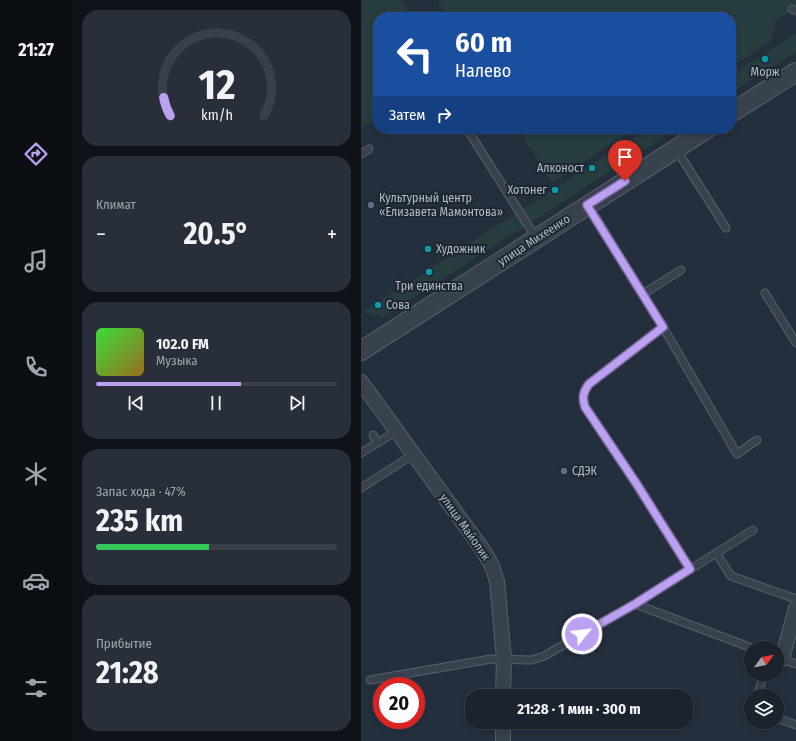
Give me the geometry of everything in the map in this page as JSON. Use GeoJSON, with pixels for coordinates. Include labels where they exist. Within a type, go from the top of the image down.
{"type":"FeatureCollection","features":[{"type":"Feature","properties":{"kind":"street"},"geometry":{"type":"LineString","coordinates":[[736,110],[796,72]]}},
{"type":"Feature","properties":{"kind":"street","name":"улица Михеенко"},"geometry":{"type":"LineString","coordinates":[[361,351],[699,134]]}},
{"type":"Feature","properties":{"kind":"street","name":"улица Майолик"},"geometry":{"type":"LineString","coordinates":[[361,382],[483,550],[492,566],[497,581],[504,659],[503,689]]}},
{"type":"Feature","properties":{"kind":"street"},"geometry":{"type":"LineString","coordinates":[[784,643],[796,608]]}},
{"type":"Feature","properties":{"kind":"street"},"geometry":{"type":"LineString","coordinates":[[503,729],[503,741]]}},
{"type":"Feature","properties":{"kind":"lane"},"geometry":{"type":"LineString","coordinates":[[470,134],[536,238]]}},
{"type":"Feature","properties":{"kind":"lane"},"geometry":{"type":"LineString","coordinates":[[676,148],[726,228]]}},
{"type":"Feature","properties":{"kind":"lane"},"geometry":{"type":"LineString","coordinates":[[361,154],[369,149]]}},
{"type":"Feature","properties":{"kind":"lane"},"geometry":{"type":"LineString","coordinates":[[587,205],[663,327],[737,454],[757,440]]}},
{"type":"Feature","properties":{"kind":"lane"},"geometry":{"type":"LineString","coordinates":[[643,294],[681,270]]}},
{"type":"Feature","properties":{"kind":"lane"},"geometry":{"type":"LineString","coordinates":[[765,293],[796,343]]}},
{"type":"Feature","properties":{"kind":"lane"},"geometry":{"type":"LineString","coordinates":[[663,327],[589,384],[584,391],[583,399],[585,407],[636,483],[690,569]]}},
{"type":"Feature","properties":{"kind":"lane"},"geometry":{"type":"LineString","coordinates":[[361,453],[397,431]]}},
{"type":"Feature","properties":{"kind":"lane"},"geometry":{"type":"LineString","coordinates":[[373,435],[378,443]]}},
{"type":"Feature","properties":{"kind":"lane"},"geometry":{"type":"LineString","coordinates":[[361,488],[414,454]]}},
{"type":"Feature","properties":{"kind":"lane"},"geometry":{"type":"LineString","coordinates":[[370,680],[491,659],[532,660],[544,656],[635,604],[753,530]]}},
{"type":"Feature","properties":{"kind":"lane"},"geometry":{"type":"LineString","coordinates":[[716,553],[731,576],[796,599]]}},
{"type":"Feature","properties":{"kind":"lane"},"geometry":{"type":"LineString","coordinates":[[635,604],[744,645]]}},
{"type":"Feature","properties":{"kind":"lane"},"geometry":{"type":"LineString","coordinates":[[784,660],[796,664]]}},
{"type":"Feature","properties":{"kind":"lane"},"geometry":{"type":"LineString","coordinates":[[784,721],[796,725]]}},
{"type":"Feature","properties":{"kind":"green space"},"geometry":{"type":"Polygon","coordinates":[[[361,0],[401,0],[409,12],[373,12],[373,121],[361,129],[361,0]]]}},
{"type":"Feature","properties":{"kind":"green space"},"geometry":{"type":"Polygon","coordinates":[[[437,0],[796,0],[796,8],[776,21],[771,41],[736,64],[736,12],[444,12],[437,0]]]}},
{"type":"Feature","properties":{"kind":"green space"},"geometry":{"type":"Polygon","coordinates":[[[796,33],[796,52],[736,90],[736,72],[796,33]]]}},
{"type":"Feature","properties":{"kind":"green space"},"geometry":{"type":"Polygon","coordinates":[[[521,134],[627,134],[552,183],[521,134]]]}},
{"type":"Feature","properties":{"kind":"green space"},"geometry":{"type":"Polygon","coordinates":[[[639,134],[668,134],[382,318],[363,312],[639,134]]]}},
{"type":"Feature","properties":{"kind":"place","name":"Морж"},"geometry":{"type":"Point","coordinates":[765,59]}},
{"type":"Feature","properties":{"kind":"place","name":"Алконост"},"geometry":{"type":"Point","coordinates":[592,168]}},
{"type":"Feature","properties":{"kind":"place","name":"Хотонег"},"geometry":{"type":"Point","coordinates":[555,190]}},
{"type":"Feature","properties":{"kind":"place","name":"Культурный центр «Елизавета Мамонтова»"},"geometry":{"type":"Point","coordinates":[371,205]}},
{"type":"Feature","properties":{"kind":"place","name":"Художник"},"geometry":{"type":"Point","coordinates":[428,249]}},
{"type":"Feature","properties":{"kind":"place","name":"Три единства"},"geometry":{"type":"Point","coordinates":[429,272]}},
{"type":"Feature","properties":{"kind":"place","name":"Сова"},"geometry":{"type":"Point","coordinates":[378,305]}},
{"type":"Feature","properties":{"kind":"place","name":"СДЭК"},"geometry":{"type":"Point","coordinates":[564,471]}},
{"type":"Feature","properties":{"kind":"route"},"geometry":{"type":"LineString","coordinates":[[582,634],[635,604],[690,569],[636,483],[585,407],[583,399],[584,391],[589,384],[663,327],[587,205],[625,181]]}}]}
